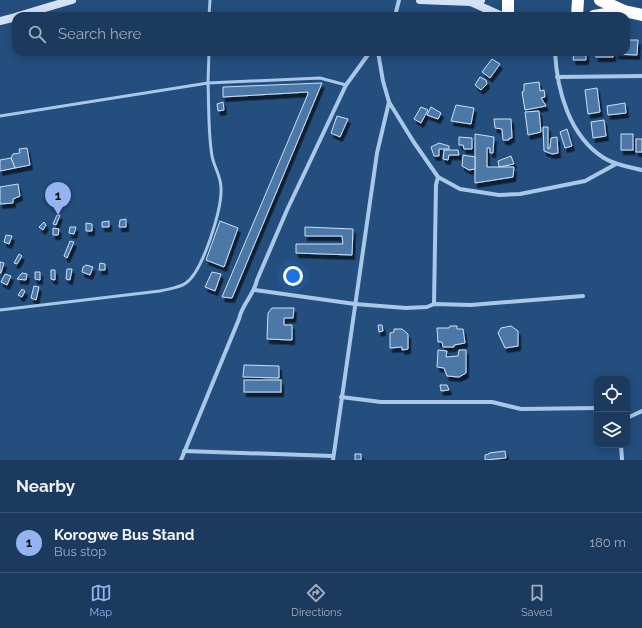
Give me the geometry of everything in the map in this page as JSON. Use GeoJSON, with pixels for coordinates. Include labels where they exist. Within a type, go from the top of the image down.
{"type":"FeatureCollection","features":[{"type":"Feature","properties":{"kind":"highway"},"geometry":{"type":"LineString","coordinates":[[508,0],[508,12]]}},
{"type":"Feature","properties":{"kind":"highway"},"geometry":{"type":"LineString","coordinates":[[577,12],[578,0]]}},
{"type":"Feature","properties":{"kind":"highway"},"geometry":{"type":"LineString","coordinates":[[600,0],[628,12]]}},
{"type":"Feature","properties":{"kind":"highway"},"geometry":{"type":"LineString","coordinates":[[618,12],[624,11]]}},
{"type":"Feature","properties":{"kind":"highway"},"geometry":{"type":"LineString","coordinates":[[630,12],[642,15]]}},
{"type":"Feature","properties":{"kind":"main road"},"geometry":{"type":"LineString","coordinates":[[31,12],[72,0]]}},
{"type":"Feature","properties":{"kind":"main road"},"geometry":{"type":"LineString","coordinates":[[420,0],[471,2],[481,0]]}},
{"type":"Feature","properties":{"kind":"main road"},"geometry":{"type":"LineString","coordinates":[[471,2],[493,12]]}},
{"type":"Feature","properties":{"kind":"main road"},"geometry":{"type":"LineString","coordinates":[[0,21],[12,17]]}},
{"type":"Feature","properties":{"kind":"street"},"geometry":{"type":"LineString","coordinates":[[396,12],[399,0]]}},
{"type":"Feature","properties":{"kind":"street"},"geometry":{"type":"LineString","coordinates":[[181,460],[239,319],[241,308],[255,290],[257,280],[287,210],[346,85],[367,56]]}},
{"type":"Feature","properties":{"kind":"street"},"geometry":{"type":"LineString","coordinates":[[379,56],[383,81],[389,102],[413,141],[438,177],[460,189],[499,195],[520,194],[585,181],[616,164]]}},
{"type":"Feature","properties":{"kind":"street"},"geometry":{"type":"LineString","coordinates":[[555,56],[557,77],[564,104],[582,137],[603,158],[616,164],[642,170]]}},
{"type":"Feature","properties":{"kind":"street"},"geometry":{"type":"LineString","coordinates":[[557,77],[642,76]]}},
{"type":"Feature","properties":{"kind":"street"},"geometry":{"type":"LineString","coordinates":[[184,451],[333,458],[377,153],[389,102]]}},
{"type":"Feature","properties":{"kind":"street"},"geometry":{"type":"LineString","coordinates":[[434,304],[436,185],[438,177]]}},
{"type":"Feature","properties":{"kind":"street"},"geometry":{"type":"LineString","coordinates":[[255,290],[355,304],[406,308],[427,307],[434,304],[471,305],[583,296]]}},
{"type":"Feature","properties":{"kind":"street"},"geometry":{"type":"LineString","coordinates":[[341,397],[381,402],[492,402],[521,409],[594,408]]}},
{"type":"Feature","properties":{"kind":"street"},"geometry":{"type":"LineString","coordinates":[[630,417],[642,411]]}},
{"type":"Feature","properties":{"kind":"street"},"geometry":{"type":"LineString","coordinates":[[620,448],[622,460]]}},
{"type":"Feature","properties":{"kind":"lane"},"geometry":{"type":"LineString","coordinates":[[209,12],[210,0]]}},
{"type":"Feature","properties":{"kind":"lane"},"geometry":{"type":"LineString","coordinates":[[0,310],[160,291],[185,284],[192,277],[202,260],[214,229],[220,206],[222,188],[219,172],[212,157],[208,83],[209,56]]}},
{"type":"Feature","properties":{"kind":"lane"},"geometry":{"type":"LineString","coordinates":[[0,116],[208,83],[320,78],[346,85]]}},
{"type":"Feature","properties":{"kind":"building"},"geometry":{"type":"Polygon","coordinates":[[[630,40],[638,40],[637,55],[630,55],[630,40]]]}},
{"type":"Feature","properties":{"kind":"building"},"geometry":{"type":"Polygon","coordinates":[[[574,56],[586,56],[586,60],[573,60],[574,56]]]}},
{"type":"Feature","properties":{"kind":"building"},"geometry":{"type":"Polygon","coordinates":[[[596,56],[613,56],[613,57],[596,56]]]}},
{"type":"Feature","properties":{"kind":"building"},"geometry":{"type":"Polygon","coordinates":[[[492,59],[500,64],[490,78],[482,72],[492,59]]]}},
{"type":"Feature","properties":{"kind":"building"},"geometry":{"type":"Polygon","coordinates":[[[480,77],[486,80],[487,84],[481,90],[475,85],[480,77]]]}},
{"type":"Feature","properties":{"kind":"building"},"geometry":{"type":"Polygon","coordinates":[[[539,82],[540,91],[544,90],[545,97],[541,98],[546,106],[525,110],[522,92],[524,91],[524,84],[539,82]]]}},
{"type":"Feature","properties":{"kind":"building"},"geometry":{"type":"Polygon","coordinates":[[[322,83],[232,298],[222,297],[308,94],[308,92],[223,97],[223,87],[322,83]]]}},
{"type":"Feature","properties":{"kind":"building"},"geometry":{"type":"Polygon","coordinates":[[[597,88],[600,112],[588,114],[585,90],[597,88]]]}},
{"type":"Feature","properties":{"kind":"building"},"geometry":{"type":"Polygon","coordinates":[[[223,102],[224,110],[218,111],[217,104],[223,102]]]}},
{"type":"Feature","properties":{"kind":"building"},"geometry":{"type":"Polygon","coordinates":[[[625,103],[626,113],[608,115],[607,106],[625,103]]]}},
{"type":"Feature","properties":{"kind":"building"},"geometry":{"type":"Polygon","coordinates":[[[456,105],[474,108],[471,124],[451,121],[456,105]]]}},
{"type":"Feature","properties":{"kind":"building"},"geometry":{"type":"Polygon","coordinates":[[[421,107],[428,110],[421,123],[414,119],[421,107]]]}},
{"type":"Feature","properties":{"kind":"building"},"geometry":{"type":"Polygon","coordinates":[[[431,107],[441,113],[438,119],[427,115],[431,107]]]}},
{"type":"Feature","properties":{"kind":"building"},"geometry":{"type":"Polygon","coordinates":[[[539,111],[541,132],[528,135],[525,112],[539,111]]]}},
{"type":"Feature","properties":{"kind":"building"},"geometry":{"type":"Polygon","coordinates":[[[337,116],[348,119],[340,137],[331,133],[337,116]]]}},
{"type":"Feature","properties":{"kind":"building"},"geometry":{"type":"Polygon","coordinates":[[[494,119],[511,119],[512,138],[509,138],[509,140],[503,140],[502,129],[495,128],[494,119]]]}},
{"type":"Feature","properties":{"kind":"building"},"geometry":{"type":"Polygon","coordinates":[[[604,120],[606,136],[593,138],[591,122],[604,120]]]}},
{"type":"Feature","properties":{"kind":"building"},"geometry":{"type":"Polygon","coordinates":[[[543,127],[548,127],[548,149],[550,148],[551,138],[557,137],[558,153],[552,154],[544,151],[543,127]]]}},
{"type":"Feature","properties":{"kind":"building"},"geometry":{"type":"Polygon","coordinates":[[[567,129],[572,146],[565,148],[560,132],[567,129]]]}},
{"type":"Feature","properties":{"kind":"building"},"geometry":{"type":"Polygon","coordinates":[[[475,134],[494,137],[493,153],[490,153],[490,148],[487,148],[487,167],[514,167],[513,177],[475,183],[475,134]]]}},
{"type":"Feature","properties":{"kind":"building"},"geometry":{"type":"Polygon","coordinates":[[[621,134],[633,134],[633,150],[621,150],[621,134]]]}},
{"type":"Feature","properties":{"kind":"building"},"geometry":{"type":"Polygon","coordinates":[[[459,137],[472,138],[472,149],[464,149],[463,145],[459,145],[459,137]]]}},
{"type":"Feature","properties":{"kind":"building"},"geometry":{"type":"Polygon","coordinates":[[[636,139],[642,139],[642,152],[636,152],[636,139]]]}},
{"type":"Feature","properties":{"kind":"building"},"geometry":{"type":"Polygon","coordinates":[[[439,143],[449,146],[449,149],[439,149],[439,156],[434,156],[431,147],[439,143]]]}},
{"type":"Feature","properties":{"kind":"building"},"geometry":{"type":"Polygon","coordinates":[[[27,148],[30,165],[15,168],[11,158],[13,154],[20,153],[19,149],[27,148]]]}},
{"type":"Feature","properties":{"kind":"building"},"geometry":{"type":"Polygon","coordinates":[[[444,150],[458,150],[459,155],[449,155],[448,160],[443,159],[444,150]]]}},
{"type":"Feature","properties":{"kind":"building"},"geometry":{"type":"Polygon","coordinates":[[[463,155],[475,157],[475,169],[469,170],[462,166],[463,155]]]}},
{"type":"Feature","properties":{"kind":"building"},"geometry":{"type":"Polygon","coordinates":[[[511,156],[514,164],[499,167],[498,161],[511,156]]]}},
{"type":"Feature","properties":{"kind":"building"},"geometry":{"type":"Polygon","coordinates":[[[11,158],[15,168],[0,171],[0,160],[11,158]]]}},
{"type":"Feature","properties":{"kind":"building"},"geometry":{"type":"Polygon","coordinates":[[[18,184],[20,196],[13,199],[13,203],[0,204],[0,187],[18,184]]]}},
{"type":"Feature","properties":{"kind":"building"},"geometry":{"type":"Polygon","coordinates":[[[57,215],[60,215],[56,225],[53,224],[57,215]]]}},
{"type":"Feature","properties":{"kind":"building"},"geometry":{"type":"Polygon","coordinates":[[[126,219],[126,227],[119,227],[120,220],[126,219]]]}},
{"type":"Feature","properties":{"kind":"building"},"geometry":{"type":"Polygon","coordinates":[[[109,221],[109,227],[102,227],[102,222],[109,221]]]}},
{"type":"Feature","properties":{"kind":"building"},"geometry":{"type":"Polygon","coordinates":[[[220,221],[238,228],[224,267],[206,260],[220,221]]]}},
{"type":"Feature","properties":{"kind":"building"},"geometry":{"type":"Polygon","coordinates":[[[44,222],[46,225],[43,230],[39,227],[44,222]]]}},
{"type":"Feature","properties":{"kind":"building"},"geometry":{"type":"Polygon","coordinates":[[[86,223],[92,224],[92,231],[86,231],[86,223]]]}},
{"type":"Feature","properties":{"kind":"building"},"geometry":{"type":"Polygon","coordinates":[[[70,227],[76,227],[74,234],[69,233],[70,227]]]}},
{"type":"Feature","properties":{"kind":"building"},"geometry":{"type":"Polygon","coordinates":[[[305,227],[353,229],[352,255],[296,253],[296,244],[343,244],[342,236],[305,236],[305,227]]]}},
{"type":"Feature","properties":{"kind":"building"},"geometry":{"type":"Polygon","coordinates":[[[53,228],[59,229],[58,235],[53,235],[53,228]]]}},
{"type":"Feature","properties":{"kind":"building"},"geometry":{"type":"Polygon","coordinates":[[[6,235],[12,236],[9,244],[4,242],[6,235]]]}},
{"type":"Feature","properties":{"kind":"building"},"geometry":{"type":"Polygon","coordinates":[[[70,241],[74,242],[67,258],[64,256],[70,241]]]}},
{"type":"Feature","properties":{"kind":"building"},"geometry":{"type":"Polygon","coordinates":[[[19,254],[22,256],[17,264],[14,263],[19,254]]]}},
{"type":"Feature","properties":{"kind":"building"},"geometry":{"type":"Polygon","coordinates":[[[0,262],[4,263],[1,273],[0,273],[0,262]]]}},
{"type":"Feature","properties":{"kind":"building"},"geometry":{"type":"Polygon","coordinates":[[[100,263],[105,264],[105,270],[99,270],[100,263]]]}},
{"type":"Feature","properties":{"kind":"building"},"geometry":{"type":"Polygon","coordinates":[[[86,265],[93,267],[90,275],[82,272],[83,267],[86,265]]]}},
{"type":"Feature","properties":{"kind":"building"},"geometry":{"type":"Polygon","coordinates":[[[67,269],[72,269],[70,280],[66,279],[67,269]]]}},
{"type":"Feature","properties":{"kind":"building"},"geometry":{"type":"Polygon","coordinates":[[[51,270],[55,270],[55,280],[51,279],[51,270]]]}},
{"type":"Feature","properties":{"kind":"building"},"geometry":{"type":"Polygon","coordinates":[[[35,272],[40,272],[40,280],[35,279],[35,272]]]}},
{"type":"Feature","properties":{"kind":"building"},"geometry":{"type":"Polygon","coordinates":[[[212,272],[221,274],[215,291],[205,287],[212,272]]]}},
{"type":"Feature","properties":{"kind":"building"},"geometry":{"type":"Polygon","coordinates":[[[22,273],[27,274],[26,280],[17,279],[22,273]]]}},
{"type":"Feature","properties":{"kind":"building"},"geometry":{"type":"Polygon","coordinates":[[[5,274],[11,276],[7,285],[1,282],[5,274]]]}},
{"type":"Feature","properties":{"kind":"building"},"geometry":{"type":"Polygon","coordinates":[[[34,286],[39,287],[36,300],[31,298],[34,286]]]}},
{"type":"Feature","properties":{"kind":"building"},"geometry":{"type":"Polygon","coordinates":[[[22,289],[25,291],[22,297],[18,295],[22,289]]]}},
{"type":"Feature","properties":{"kind":"building"},"geometry":{"type":"Polygon","coordinates":[[[272,308],[294,308],[293,318],[284,318],[284,325],[292,325],[292,340],[267,339],[268,313],[272,308]]]}},
{"type":"Feature","properties":{"kind":"building"},"geometry":{"type":"Polygon","coordinates":[[[378,325],[382,325],[383,331],[379,332],[378,325]]]}},
{"type":"Feature","properties":{"kind":"building"},"geometry":{"type":"Polygon","coordinates":[[[450,326],[457,326],[457,329],[463,329],[465,343],[454,345],[454,347],[443,347],[442,342],[438,342],[437,328],[449,328],[450,326]]]}},
{"type":"Feature","properties":{"kind":"building"},"geometry":{"type":"Polygon","coordinates":[[[511,326],[518,331],[518,346],[505,348],[498,333],[501,328],[511,326]]]}},
{"type":"Feature","properties":{"kind":"building"},"geometry":{"type":"Polygon","coordinates":[[[394,329],[402,329],[408,334],[408,349],[402,350],[402,347],[390,348],[390,333],[394,332],[394,329]]]}},
{"type":"Feature","properties":{"kind":"building"},"geometry":{"type":"Polygon","coordinates":[[[438,350],[447,351],[446,357],[458,356],[459,350],[466,350],[466,373],[459,377],[447,376],[444,368],[437,367],[438,350]]]}},
{"type":"Feature","properties":{"kind":"building"},"geometry":{"type":"Polygon","coordinates":[[[244,365],[279,366],[279,378],[243,377],[244,365]]]}},
{"type":"Feature","properties":{"kind":"building"},"geometry":{"type":"Polygon","coordinates":[[[244,380],[281,380],[281,392],[244,392],[244,380]]]}},
{"type":"Feature","properties":{"kind":"building"},"geometry":{"type":"Polygon","coordinates":[[[440,385],[447,385],[449,390],[441,391],[440,385]]]}},
{"type":"Feature","properties":{"kind":"building"},"geometry":{"type":"Polygon","coordinates":[[[505,451],[506,458],[485,460],[485,455],[489,453],[505,451]]]}},
{"type":"Feature","properties":{"kind":"building"},"geometry":{"type":"Polygon","coordinates":[[[355,454],[361,454],[361,460],[355,460],[355,454]]]}},
{"type":"Feature","properties":{"kind":"place","name":"Korogwe Bus Stand"},"geometry":{"type":"Point","coordinates":[58,215]}}]}
